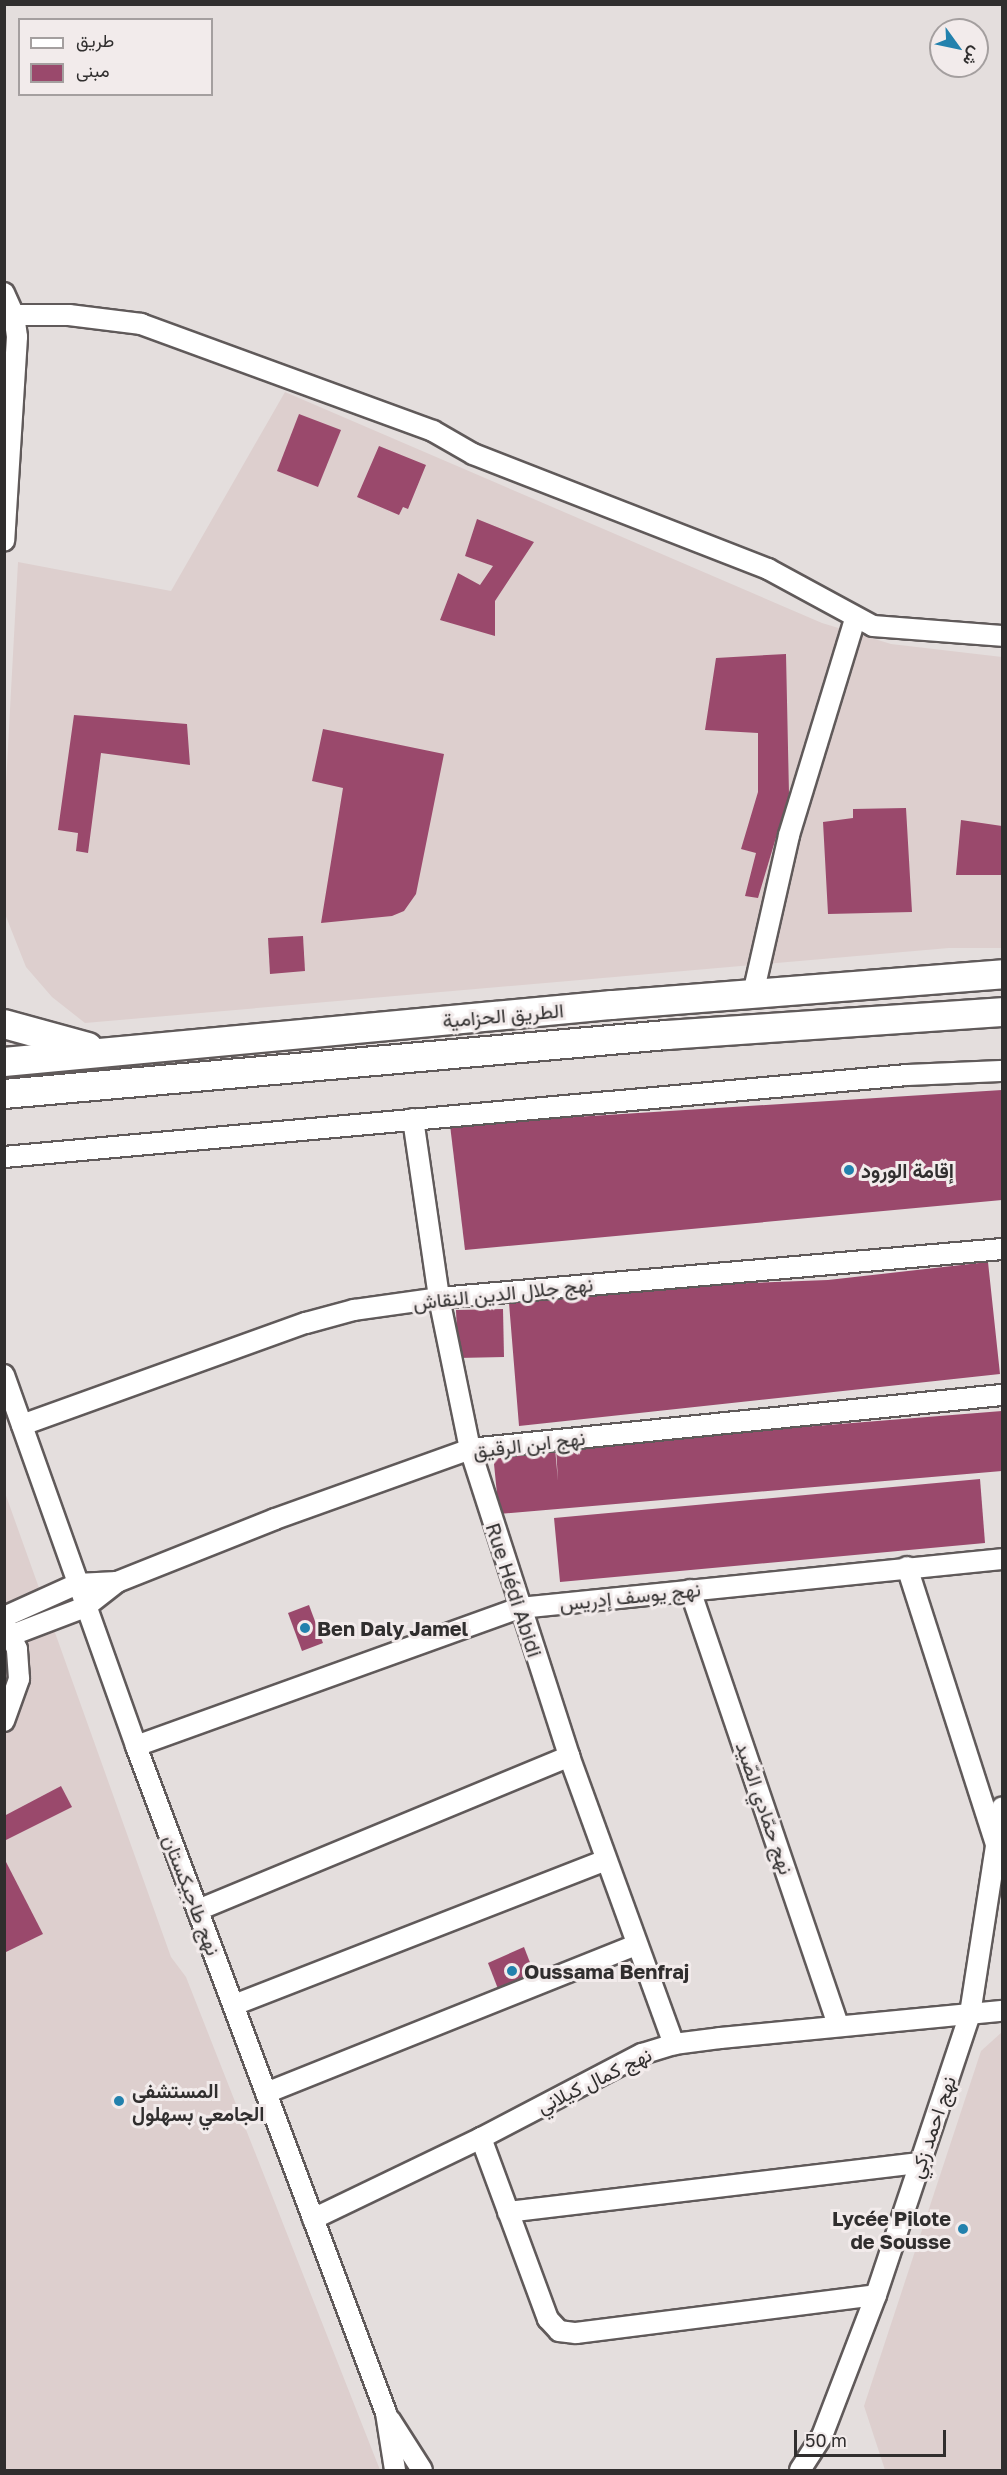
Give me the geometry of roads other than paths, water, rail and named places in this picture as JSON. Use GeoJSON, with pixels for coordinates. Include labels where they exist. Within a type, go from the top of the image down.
{"type":"FeatureCollection","features":[{"type":"Feature","properties":{"kind":"highway","name":"الطريق الحزامية"},"geometry":{"type":"LineString","coordinates":[[4,1062],[753,994],[1002,974]]}},
{"type":"Feature","properties":{"kind":"highway","name":"الطريق الحزامية"},"geometry":{"type":"LineString","coordinates":[[4,1094],[677,1034],[1002,1012]]}},
{"type":"Feature","properties":{"kind":"highway"},"geometry":{"type":"LineString","coordinates":[[4,1024],[114,1051]]}},
{"type":"Feature","properties":{"kind":"street"},"geometry":{"type":"LineString","coordinates":[[4,293],[9,318],[17,337],[4,541]]}},
{"type":"Feature","properties":{"kind":"street"},"geometry":{"type":"LineString","coordinates":[[9,318],[122,319],[424,428],[473,454],[768,569],[855,619],[891,630],[1002,636]]}},
{"type":"Feature","properties":{"kind":"street"},"geometry":{"type":"LineString","coordinates":[[753,994],[789,836],[855,619]]}},
{"type":"Feature","properties":{"kind":"street"},"geometry":{"type":"LineString","coordinates":[[4,1157],[906,1075],[1002,1071]]}},
{"type":"Feature","properties":{"kind":"street","name":"Rue Hédi Abidi"},"geometry":{"type":"LineString","coordinates":[[413,1119],[439,1298],[470,1449],[569,1756],[674,2044]]}},
{"type":"Feature","properties":{"kind":"street","name":"نهج جلال الدين النقاش"},"geometry":{"type":"LineString","coordinates":[[22,1425],[306,1323],[354,1310],[439,1298],[1002,1249]]}},
{"type":"Feature","properties":{"kind":"street","name":"نهج طاجيكستان"},"geometry":{"type":"LineString","coordinates":[[4,1375],[136,1746],[386,2413]]}},
{"type":"Feature","properties":{"kind":"street","name":"نهج ابن الرقيق"},"geometry":{"type":"LineString","coordinates":[[77,1584],[117,1582],[275,1519],[470,1449],[1002,1395]]}},
{"type":"Feature","properties":{"kind":"street","name":"نهج يوسف إدريس"},"geometry":{"type":"LineString","coordinates":[[136,1746],[520,1608],[1002,1559]]}},
{"type":"Feature","properties":{"kind":"street"},"geometry":{"type":"LineString","coordinates":[[907,1567],[1000,1850]]}},
{"type":"Feature","properties":{"kind":"street"},"geometry":{"type":"LineString","coordinates":[[7,1626],[85,1607],[117,1582]]}},
{"type":"Feature","properties":{"kind":"street"},"geometry":{"type":"LineString","coordinates":[[7,1626],[77,1584]]}},
{"type":"Feature","properties":{"kind":"street","name":"نهج حمّادي الصّيد"},"geometry":{"type":"LineString","coordinates":[[690,1590],[838,2025]]}},
{"type":"Feature","properties":{"kind":"street"},"geometry":{"type":"LineString","coordinates":[[4,1721],[19,1679],[17,1649],[7,1626]]}},
{"type":"Feature","properties":{"kind":"street"},"geometry":{"type":"LineString","coordinates":[[198,1910],[569,1756]]}},
{"type":"Feature","properties":{"kind":"street","name":"نهج احمد زكي"},"geometry":{"type":"LineString","coordinates":[[800,2470],[822,2436],[876,2295],[970,2014],[1000,1850],[1002,1807]]}},
{"type":"Feature","properties":{"kind":"street"},"geometry":{"type":"LineString","coordinates":[[234,2006],[606,1860]]}},
{"type":"Feature","properties":{"kind":"street"},"geometry":{"type":"LineString","coordinates":[[266,2093],[636,1945]]}},
{"type":"Feature","properties":{"kind":"street","name":"نهج كمال كيلاني"},"geometry":{"type":"LineString","coordinates":[[313,2219],[481,2138],[604,2071],[674,2044],[838,2025],[1002,2011]]}},
{"type":"Feature","properties":{"kind":"street"},"geometry":{"type":"LineString","coordinates":[[481,2138],[548,2319],[559,2331],[567,2333],[876,2295]]}},
{"type":"Feature","properties":{"kind":"street"},"geometry":{"type":"LineString","coordinates":[[508,2212],[920,2163]]}},
{"type":"Feature","properties":{"kind":"street"},"geometry":{"type":"LineString","coordinates":[[386,2413],[395,2470]]}},
{"type":"Feature","properties":{"kind":"street"},"geometry":{"type":"LineString","coordinates":[[386,2413],[422,2470]]}},
{"type":"Feature","properties":{"kind":"street","name":"نهج احمد زكي"},"geometry":{"type":"LineString","coordinates":[[818,2470],[822,2436]]}},
{"type":"Feature","properties":{"kind":"place","name":"إقامة الورود"},"geometry":{"type":"Point","coordinates":[849,1170]}},
{"type":"Feature","properties":{"kind":"place","name":"Ben Daly Jamel"},"geometry":{"type":"Point","coordinates":[305,1628]}},
{"type":"Feature","properties":{"kind":"place","name":"Oussama Benfraj"},"geometry":{"type":"Point","coordinates":[512,1971]}},
{"type":"Feature","properties":{"kind":"place","name":"المستشفى الجامعي بسهلول"},"geometry":{"type":"Point","coordinates":[119,2101]}},
{"type":"Feature","properties":{"kind":"place","name":"Lycée Pilote de Sousse"},"geometry":{"type":"Point","coordinates":[963,2229]}}]}
